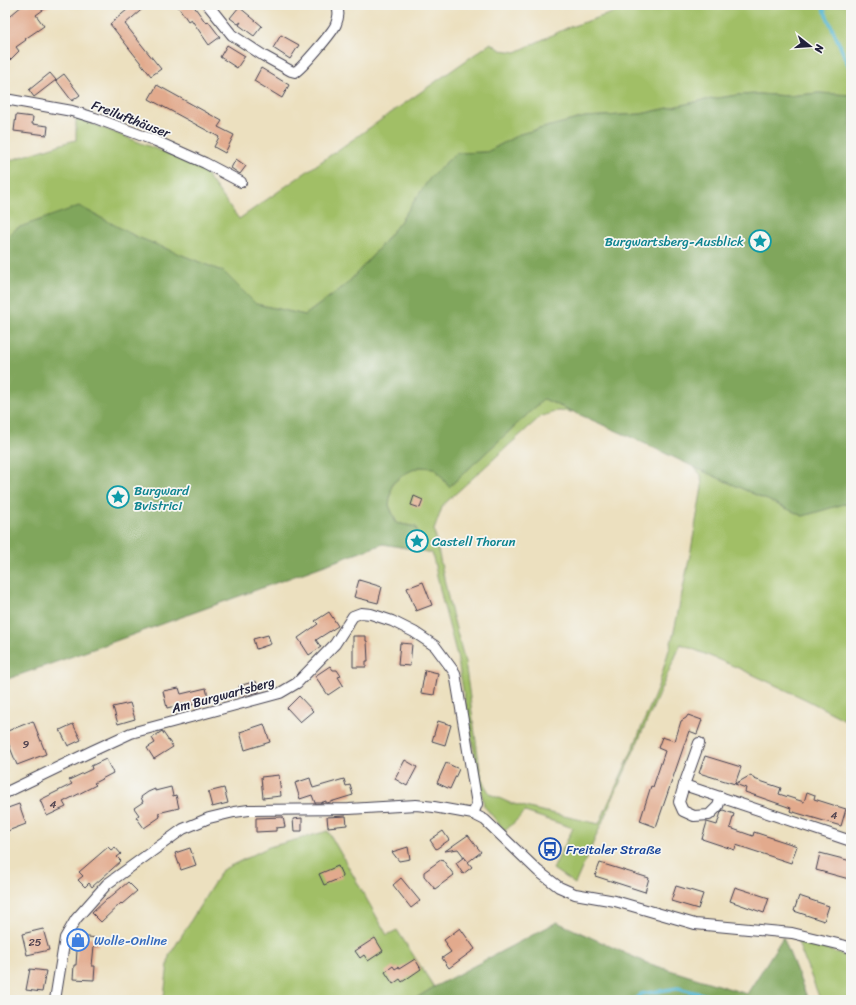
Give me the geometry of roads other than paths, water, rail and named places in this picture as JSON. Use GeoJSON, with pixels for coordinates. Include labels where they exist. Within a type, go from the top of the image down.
{"type":"FeatureCollection","features":[{"type":"Feature","properties":{"kind":"street"},"geometry":{"type":"LineString","coordinates":[[208,5],[232,35],[264,56],[295,72],[336,26],[339,14],[337,5]]}},
{"type":"Feature","properties":{"kind":"street","name":"Freilufthäuser"},"geometry":{"type":"LineString","coordinates":[[5,99],[72,111],[95,118],[156,141],[205,163],[241,182]]}},
{"type":"Feature","properties":{"kind":"street","name":"Am Burgwartsberg"},"geometry":{"type":"LineString","coordinates":[[5,793],[132,733],[280,693],[297,683],[335,644],[353,616],[361,613],[371,614],[392,621],[414,632],[435,646],[455,673],[477,804],[473,814]]}},
{"type":"Feature","properties":{"kind":"street"},"geometry":{"type":"LineString","coordinates":[[699,743],[679,802],[683,811],[694,816],[709,815],[718,806],[721,797]]}},
{"type":"Feature","properties":{"kind":"street"},"geometry":{"type":"LineString","coordinates":[[684,785],[851,841]]}},
{"type":"Feature","properties":{"kind":"street"},"geometry":{"type":"LineString","coordinates":[[55,1000],[65,938],[76,919],[107,884],[183,829],[209,818],[249,810],[349,809],[416,805],[434,806],[473,814],[485,820],[538,871],[559,887],[575,894],[614,901],[695,924],[792,933],[851,948]]}},
{"type":"Feature","properties":{"kind":"waterway"},"geometry":{"type":"LineString","coordinates":[[822,5],[851,71]]}},
{"type":"Feature","properties":{"kind":"waterway"},"geometry":{"type":"LineString","coordinates":[[634,1000],[641,994],[678,988],[724,1000]]}},
{"type":"Feature","properties":{"kind":"place","name":"Burgwartsberg-Ausblick"},"geometry":{"type":"Point","coordinates":[760,241]}},
{"type":"Feature","properties":{"kind":"place","name":"Burgward Bvistrici"},"geometry":{"type":"Point","coordinates":[118,497]}},
{"type":"Feature","properties":{"kind":"place","name":"Castell Thorun"},"geometry":{"type":"Point","coordinates":[417,541]}},
{"type":"Feature","properties":{"kind":"place","name":"Freitaler Straße"},"geometry":{"type":"Point","coordinates":[550,849]}},
{"type":"Feature","properties":{"kind":"place","name":"Wolle-Online"},"geometry":{"type":"Point","coordinates":[78,940]}}]}
